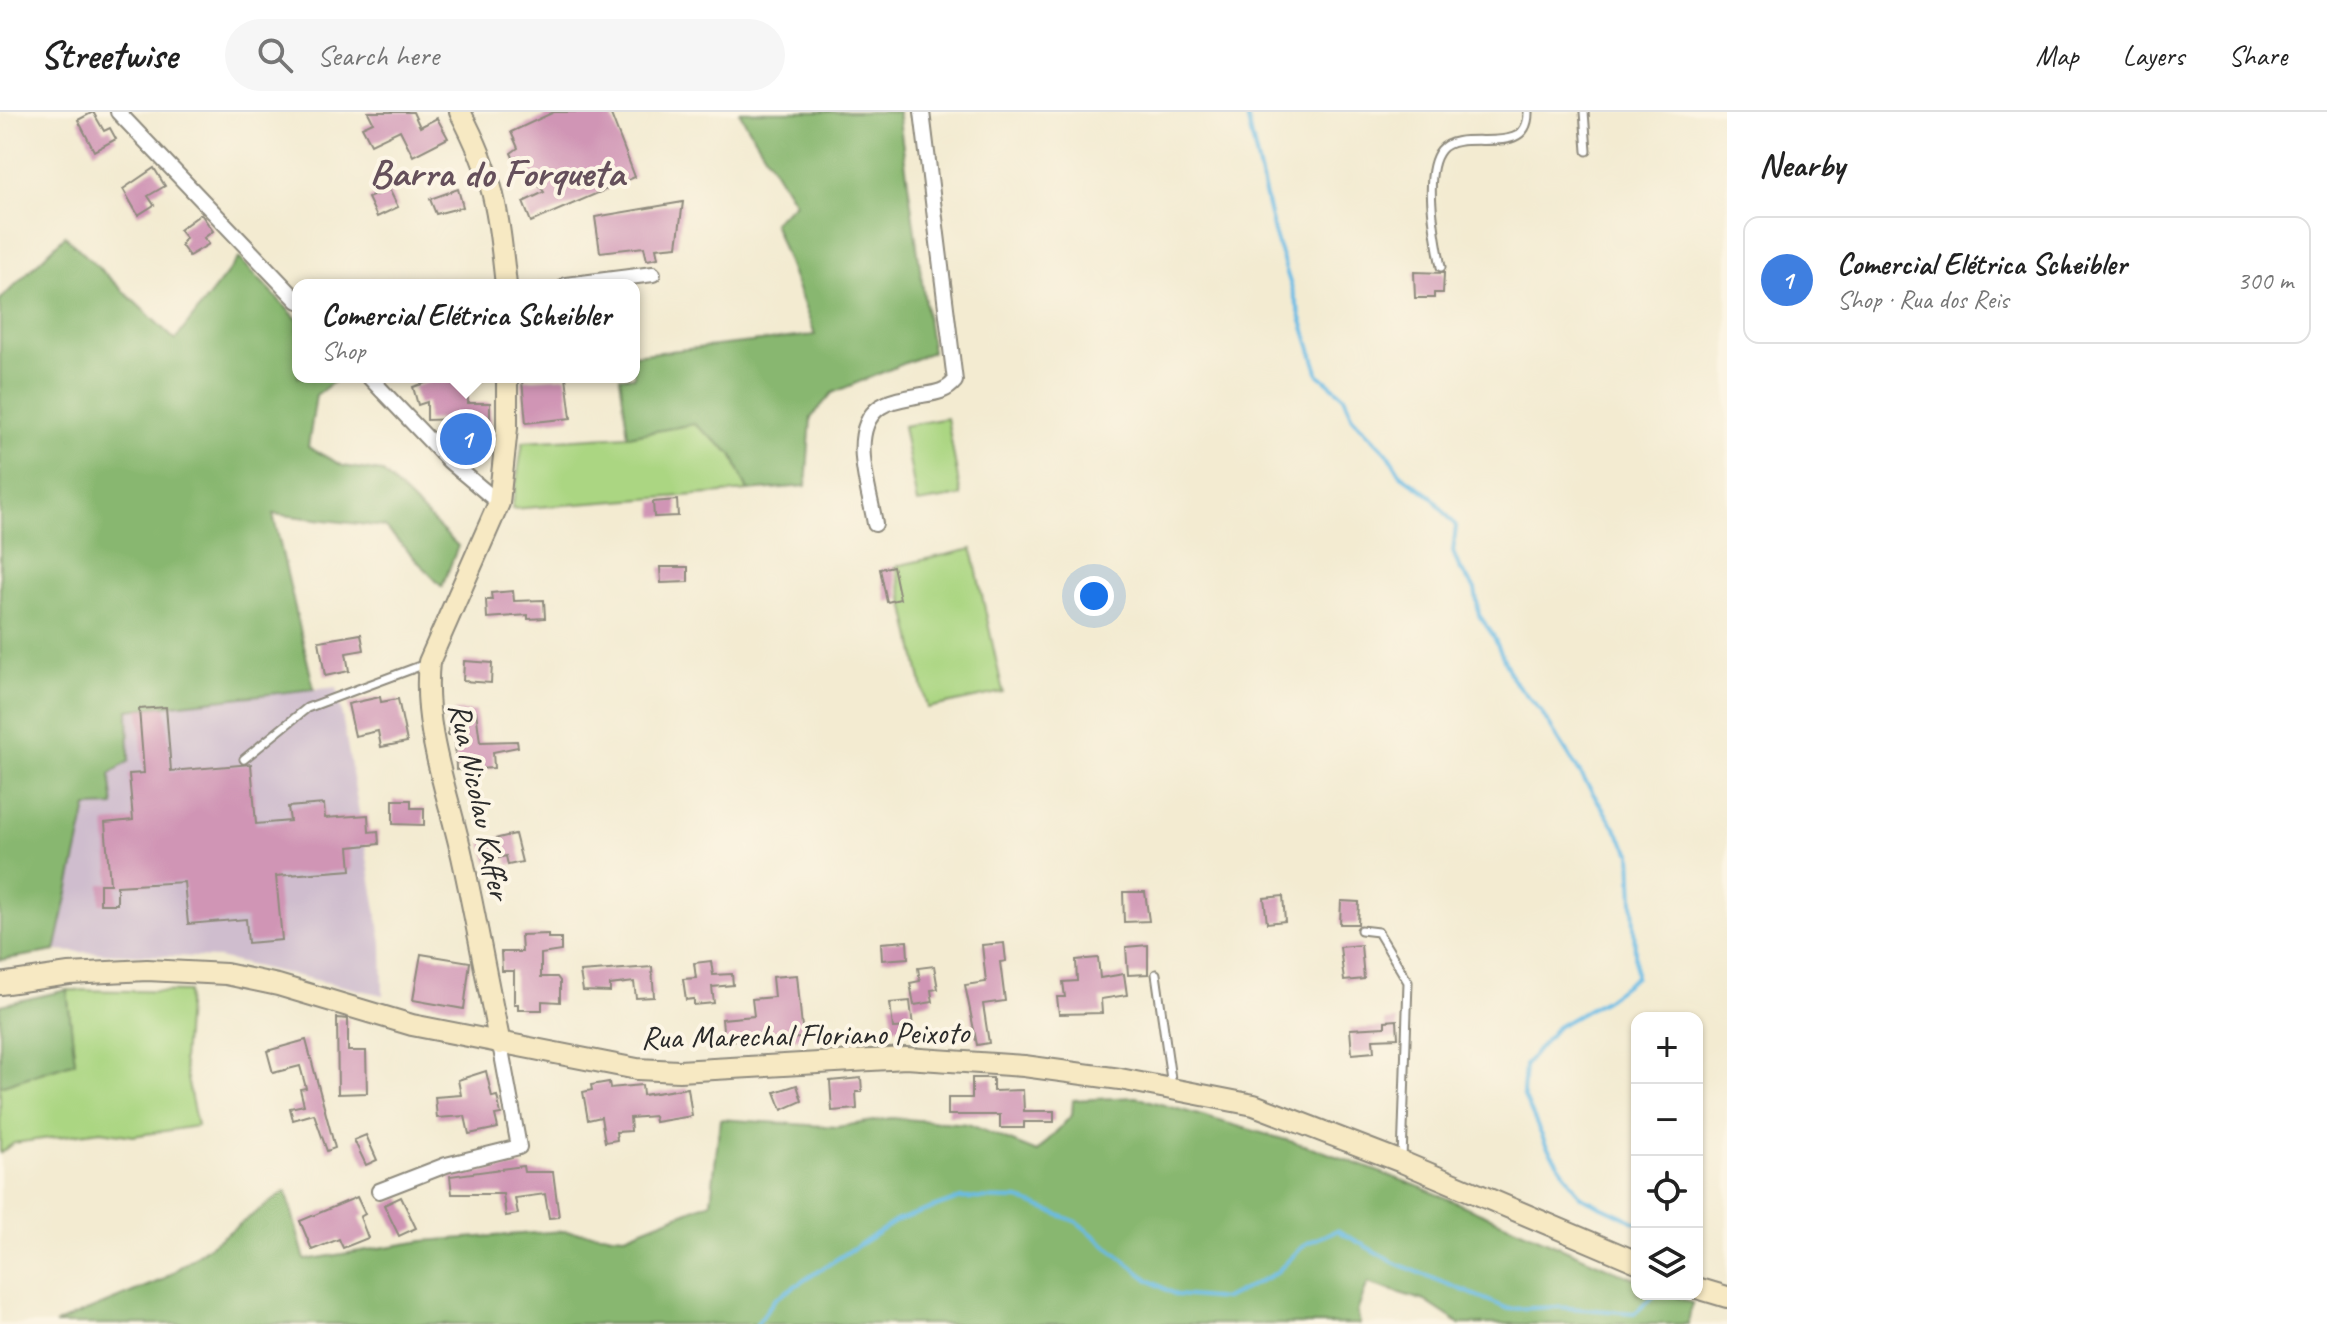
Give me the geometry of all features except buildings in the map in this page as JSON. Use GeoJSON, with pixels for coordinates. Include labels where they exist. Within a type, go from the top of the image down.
{"type":"FeatureCollection","features":[{"type":"Feature","properties":{"kind":"main road"},"geometry":{"type":"LineString","coordinates":[[460,112],[484,158],[496,195],[505,279]]}},
{"type":"Feature","properties":{"kind":"main road","name":"Rua Nicolau Kaffer"},"geometry":{"type":"LineString","coordinates":[[500,1044],[462,856],[428,714],[429,662],[499,503],[507,428],[507,383]]}},
{"type":"Feature","properties":{"kind":"main road","name":"Rua Marechal Floriano Peixoto"},"geometry":{"type":"LineString","coordinates":[[0,984],[69,974],[147,970],[226,974],[278,985],[412,1025],[637,1069],[679,1071],[906,1058],[1024,1066],[1173,1088],[1254,1105],[1402,1162],[1631,1259]]}},
{"type":"Feature","properties":{"kind":"main road"},"geometry":{"type":"LineString","coordinates":[[1703,1290],[1727,1297]]}},
{"type":"Feature","properties":{"kind":"street"},"geometry":{"type":"LineString","coordinates":[[118,112],[292,295]]}},
{"type":"Feature","properties":{"kind":"street"},"geometry":{"type":"LineString","coordinates":[[875,524],[863,446],[864,428],[870,417],[893,401],[944,391],[955,381],[922,112]]}},
{"type":"Feature","properties":{"kind":"street"},"geometry":{"type":"LineString","coordinates":[[613,279],[653,274]]}},
{"type":"Feature","properties":{"kind":"street"},"geometry":{"type":"LineString","coordinates":[[375,383],[449,461],[499,503]]}},
{"type":"Feature","properties":{"kind":"street","name":"Rua Nicolau Kaffer"},"geometry":{"type":"LineString","coordinates":[[379,1191],[446,1165],[516,1150],[521,1144],[500,1044]]}},
{"type":"Feature","properties":{"kind":"lane"},"geometry":{"type":"LineString","coordinates":[[1441,267],[1433,202],[1434,161],[1442,147],[1456,140],[1510,139],[1524,127],[1528,112]]}},
{"type":"Feature","properties":{"kind":"lane"},"geometry":{"type":"LineString","coordinates":[[1584,112],[1587,151]]}},
{"type":"Feature","properties":{"kind":"lane"},"geometry":{"type":"LineString","coordinates":[[244,759],[307,708],[429,662]]}},
{"type":"Feature","properties":{"kind":"lane"},"geometry":{"type":"LineString","coordinates":[[1361,930],[1378,932],[1408,982],[1402,1162]]}},
{"type":"Feature","properties":{"kind":"lane"},"geometry":{"type":"LineString","coordinates":[[1156,974],[1173,1088]]}},
{"type":"Feature","properties":{"kind":"shaded area"},"geometry":{"type":"Polygon","coordinates":[[[337,687],[382,943],[383,995],[218,958],[55,951],[87,807],[109,774],[129,760],[128,710],[337,687]]]}},
{"type":"Feature","properties":{"kind":"green space"},"geometry":{"type":"Polygon","coordinates":[[[739,112],[898,112],[932,352],[832,393],[811,418],[806,486],[748,491],[732,454],[694,424],[628,436],[621,383],[640,383],[640,354],[815,335],[773,222],[795,203],[739,112]]]}},
{"type":"Feature","properties":{"kind":"green space"},"geometry":{"type":"Polygon","coordinates":[[[65,236],[175,340],[239,258],[292,314],[292,383],[332,383],[316,395],[308,447],[343,466],[382,472],[458,546],[442,587],[385,527],[273,514],[314,689],[128,710],[129,761],[110,774],[114,806],[87,807],[55,951],[0,960],[0,300],[65,236]]]}},
{"type":"Feature","properties":{"kind":"green space"},"geometry":{"type":"Polygon","coordinates":[[[947,418],[961,496],[917,503],[903,426],[947,418]]]}},
{"type":"Feature","properties":{"kind":"green space"},"geometry":{"type":"Polygon","coordinates":[[[694,424],[732,454],[748,491],[512,509],[523,442],[628,436],[694,424]]]}},
{"type":"Feature","properties":{"kind":"green space"},"geometry":{"type":"Polygon","coordinates":[[[972,549],[1003,692],[927,708],[896,566],[972,549]]]}},
{"type":"Feature","properties":{"kind":"green space"},"geometry":{"type":"Polygon","coordinates":[[[67,990],[188,992],[183,1060],[197,1126],[133,1136],[101,1131],[14,1143],[0,1153],[0,1086],[75,1062],[67,990]]]}},
{"type":"Feature","properties":{"kind":"green space"},"geometry":{"type":"Polygon","coordinates":[[[67,990],[75,1062],[0,1086],[0,1005],[67,990]]]}},
{"type":"Feature","properties":{"kind":"green space"},"geometry":{"type":"Polygon","coordinates":[[[1136,1097],[1314,1148],[1420,1187],[1631,1277],[1631,1300],[1685,1300],[1692,1303],[1688,1324],[1460,1324],[1425,1301],[1368,1283],[1357,1312],[1360,1324],[55,1324],[162,1280],[286,1191],[305,1260],[423,1241],[563,1231],[625,1236],[711,1202],[720,1119],[837,1127],[891,1118],[968,1124],[1037,1152],[1072,1115],[1073,1100],[1136,1097]]]}},
{"type":"Feature","properties":{"kind":"waterway"},"geometry":{"type":"LineString","coordinates":[[1246,112],[1274,232],[1319,375],[1344,396],[1353,418],[1388,454],[1401,475],[1431,496],[1456,526],[1453,552],[1459,567],[1475,589],[1479,615],[1493,635],[1513,680],[1540,710],[1631,853],[1636,977],[1605,1000],[1557,1027],[1525,1065],[1523,1094],[1546,1145],[1581,1197],[1631,1220]]}},
{"type":"Feature","properties":{"kind":"waterway"},"geometry":{"type":"LineString","coordinates":[[757,1324],[775,1299],[896,1221],[961,1198],[1019,1199],[1077,1222],[1149,1280],[1176,1295],[1225,1299],[1276,1273],[1305,1244],[1337,1230],[1393,1262],[1509,1309],[1556,1307],[1635,1313],[1649,1300]]}},
{"type":"Feature","properties":{"kind":"place","name":"Comercial Elétrica Scheibler"},"geometry":{"type":"Point","coordinates":[466,439]}},
{"type":"Feature","properties":{"kind":"district","name":"Barra do Forqueta"},"geometry":{"type":"Point","coordinates":[497,173]}}]}
